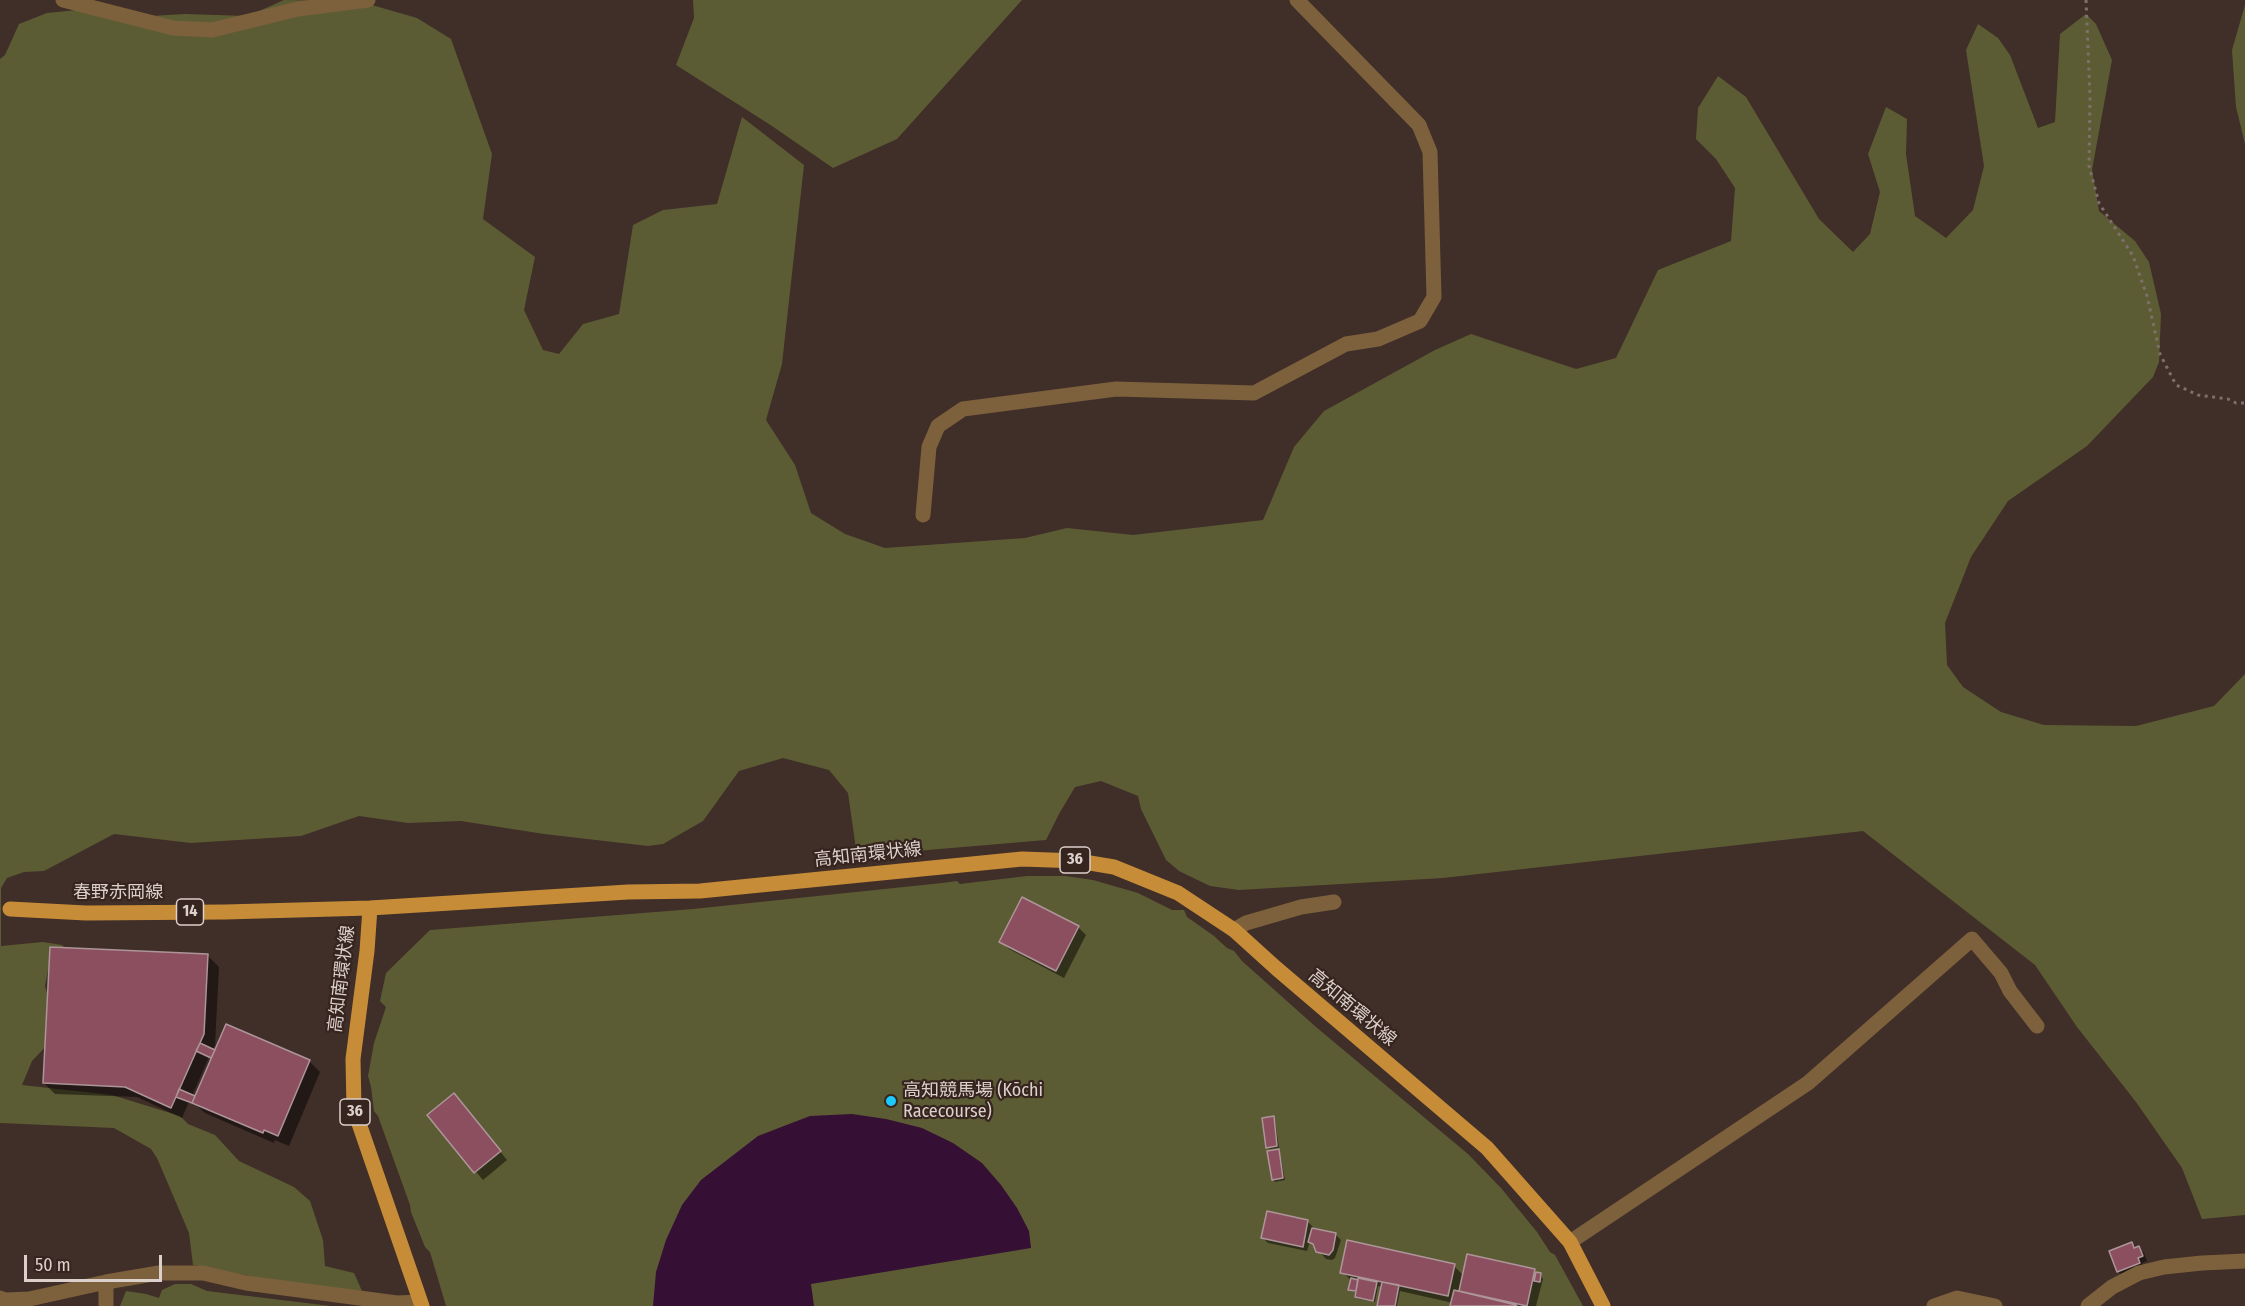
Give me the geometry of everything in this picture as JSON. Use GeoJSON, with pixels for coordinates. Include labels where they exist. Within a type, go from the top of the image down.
{"type":"FeatureCollection","features":[{"type":"Feature","properties":{"kind":"main road","name":"高知南環状線"},"geometry":{"type":"LineString","coordinates":[[421,1304],[354,1110],[353,1059],[367,951],[370,908],[628,892],[700,891],[843,879],[970,864],[1050,859],[1094,862],[1134,873],[1178,893],[1234,930],[1487,1148],[1570,1242],[1603,1306]]}},
{"type":"Feature","properties":{"kind":"main road","name":"春野赤岡線"},"geometry":{"type":"LineString","coordinates":[[10,909],[98,913],[370,908]]}},
{"type":"Feature","properties":{"kind":"street"},"geometry":{"type":"LineString","coordinates":[[63,0],[173,28],[212,30],[298,9],[368,0]]}},
{"type":"Feature","properties":{"kind":"street"},"geometry":{"type":"LineString","coordinates":[[923,515],[929,447],[938,426],[963,410],[1116,389],[1254,393],[1346,344],[1378,339],[1420,321],[1434,297],[1430,152],[1419,125],[1297,0]]}},
{"type":"Feature","properties":{"kind":"street"},"geometry":{"type":"LineString","coordinates":[[1234,930],[1301,907],[1334,902]]}},
{"type":"Feature","properties":{"kind":"street"},"geometry":{"type":"LineString","coordinates":[[1570,1242],[1808,1083],[1972,939],[2001,974],[2010,991],[2037,1026]]}},
{"type":"Feature","properties":{"kind":"street"},"geometry":{"type":"LineString","coordinates":[[2088,1306],[2112,1287],[2139,1273],[2202,1263],[2245,1262]]}},
{"type":"Feature","properties":{"kind":"street"},"geometry":{"type":"LineString","coordinates":[[0,1298],[29,1299],[106,1282],[159,1274],[203,1273],[257,1284],[421,1304]]}},
{"type":"Feature","properties":{"kind":"street"},"geometry":{"type":"LineString","coordinates":[[106,1282],[106,1306]]}},
{"type":"Feature","properties":{"kind":"street"},"geometry":{"type":"LineString","coordinates":[[1934,1306],[1957,1298],[1995,1306]]}},
{"type":"Feature","properties":{"kind":"path"},"geometry":{"type":"LineString","coordinates":[[2086,0],[2090,97],[2089,166],[2099,204],[2133,256],[2147,296],[2160,354],[2176,385],[2198,395],[2245,403]]}},
{"type":"Feature","properties":{"kind":"shaded area"},"geometry":{"type":"Polygon","coordinates":[[[284,0],[358,1],[417,18],[451,39],[492,154],[483,219],[535,257],[524,310],[543,350],[559,354],[583,324],[619,314],[633,225],[663,210],[717,204],[742,117],[804,165],[782,364],[766,420],[795,465],[811,513],[845,534],[885,548],[1025,538],[1067,528],[1133,535],[1263,520],[1294,447],[1324,411],[1435,350],[1471,334],[1576,369],[1616,358],[1658,270],[1731,241],[1735,188],[1716,159],[1696,139],[1698,108],[1718,76],[1746,97],[1819,219],[1853,252],[1870,234],[1880,192],[1868,154],[1886,107],[1907,119],[1906,154],[1915,216],[1946,238],[1973,210],[1984,166],[1966,50],[1978,24],[1998,38],[2010,55],[2038,128],[2055,122],[2060,34],[2086,14],[2096,24],[2112,60],[2092,170],[2099,211],[2135,241],[2149,262],[2161,314],[2159,362],[2153,377],[2087,446],[2008,501],[1971,557],[1945,623],[1947,665],[1963,687],[2001,712],[2044,725],[2136,726],[2214,706],[2245,674],[2245,1215],[2202,1219],[2182,1168],[2136,1102],[2077,1027],[2035,965],[1863,831],[1443,878],[1239,890],[1210,886],[1179,871],[1166,860],[1141,809],[1138,796],[1101,781],[1075,787],[1046,840],[857,856],[848,793],[829,770],[783,758],[739,771],[703,821],[663,844],[648,846],[544,834],[461,821],[408,823],[359,816],[301,836],[191,843],[114,834],[44,871],[24,872],[7,878],[1,888],[1,946],[43,942],[62,945],[69,952],[54,960],[48,970],[45,986],[50,1003],[51,1041],[32,1061],[22,1085],[112,1095],[180,1116],[188,1124],[215,1135],[239,1161],[294,1187],[310,1201],[323,1240],[325,1266],[354,1273],[362,1291],[316,1289],[193,1265],[189,1233],[151,1149],[114,1128],[0,1123],[0,59],[5,55],[19,24],[47,13],[77,10],[134,17],[185,14],[248,16],[284,0]]]}},
{"type":"Feature","properties":{"kind":"shaded area"},"geometry":{"type":"Polygon","coordinates":[[[693,0],[1022,0],[897,139],[833,168],[676,65],[694,18],[693,0]]]}},
{"type":"Feature","properties":{"kind":"shaded area"},"geometry":{"type":"Polygon","coordinates":[[[2245,5],[2245,144],[2236,107],[2232,50],[2245,5]]]}},
{"type":"Feature","properties":{"kind":"shaded area","name":"高知競馬場 (Kōchi Racecourse)"},"geometry":{"type":"Polygon","coordinates":[[[1027,876],[1065,876],[1093,880],[1138,893],[1172,910],[1184,910],[1187,917],[1234,951],[1242,961],[1316,1027],[1468,1154],[1501,1188],[1537,1232],[1550,1252],[1555,1255],[1583,1306],[446,1306],[430,1252],[425,1247],[411,1212],[378,1116],[374,1111],[368,1076],[374,1043],[386,1007],[380,1001],[386,973],[430,930],[693,909],[957,881],[960,884],[1027,876]]]}},
{"type":"Feature","properties":{"kind":"shaded area"},"geometry":{"type":"Polygon","coordinates":[[[852,1114],[922,1128],[953,1143],[982,1163],[1017,1208],[1029,1231],[1031,1248],[811,1284],[814,1306],[653,1306],[656,1272],[666,1240],[682,1205],[701,1180],[758,1136],[810,1116],[852,1114]]]}},
{"type":"Feature","properties":{"kind":"shaded area"},"geometry":{"type":"Polygon","coordinates":[[[175,1284],[191,1284],[207,1291],[331,1306],[120,1306],[126,1291],[159,1298],[162,1290],[175,1284]]]}},
{"type":"Feature","properties":{"kind":"building"},"geometry":{"type":"Polygon","coordinates":[[[1022,897],[1079,926],[1056,971],[999,942],[1022,897]]]}},
{"type":"Feature","properties":{"kind":"building"},"geometry":{"type":"Polygon","coordinates":[[[50,947],[208,954],[204,1034],[171,1108],[125,1087],[43,1083],[50,947]]]}},
{"type":"Feature","properties":{"kind":"building"},"geometry":{"type":"Polygon","coordinates":[[[226,1024],[310,1060],[278,1136],[264,1130],[263,1133],[192,1103],[226,1024]]]}},
{"type":"Feature","properties":{"kind":"building"},"geometry":{"type":"Polygon","coordinates":[[[200,1043],[215,1050],[211,1058],[196,1051],[200,1043]]]}},
{"type":"Feature","properties":{"kind":"building"},"geometry":{"type":"Polygon","coordinates":[[[179,1089],[195,1096],[192,1103],[176,1097],[179,1089]]]}},
{"type":"Feature","properties":{"kind":"building"},"geometry":{"type":"Polygon","coordinates":[[[454,1093],[501,1151],[474,1173],[427,1115],[454,1093]]]}},
{"type":"Feature","properties":{"kind":"building"},"geometry":{"type":"Polygon","coordinates":[[[1274,1116],[1277,1146],[1266,1148],[1262,1118],[1274,1116]]]}},
{"type":"Feature","properties":{"kind":"building"},"geometry":{"type":"Polygon","coordinates":[[[1279,1149],[1283,1178],[1272,1180],[1267,1151],[1279,1149]]]}},
{"type":"Feature","properties":{"kind":"building"},"geometry":{"type":"Polygon","coordinates":[[[1267,1211],[1308,1220],[1303,1247],[1261,1238],[1267,1211]]]}},
{"type":"Feature","properties":{"kind":"building"},"geometry":{"type":"Polygon","coordinates":[[[1312,1228],[1336,1233],[1333,1250],[1329,1255],[1316,1252],[1313,1244],[1308,1242],[1312,1228]]]}},
{"type":"Feature","properties":{"kind":"building"},"geometry":{"type":"Polygon","coordinates":[[[1347,1240],[1455,1264],[1448,1296],[1340,1273],[1347,1240]]]}},
{"type":"Feature","properties":{"kind":"building"},"geometry":{"type":"Polygon","coordinates":[[[2132,1242],[2134,1248],[2139,1246],[2143,1256],[2138,1258],[2140,1263],[2117,1272],[2109,1251],[2132,1242]]]}},
{"type":"Feature","properties":{"kind":"building"},"geometry":{"type":"Polygon","coordinates":[[[1467,1254],[1535,1269],[1527,1306],[1459,1291],[1467,1254]]]}},
{"type":"Feature","properties":{"kind":"building"},"geometry":{"type":"Polygon","coordinates":[[[1536,1272],[1541,1273],[1540,1282],[1534,1281],[1536,1272]]]}},
{"type":"Feature","properties":{"kind":"building"},"geometry":{"type":"Polygon","coordinates":[[[1351,1278],[1358,1280],[1356,1291],[1348,1290],[1351,1278]]]}},
{"type":"Feature","properties":{"kind":"building"},"geometry":{"type":"Polygon","coordinates":[[[1358,1278],[1377,1282],[1373,1301],[1355,1297],[1358,1278]]]}},
{"type":"Feature","properties":{"kind":"building"},"geometry":{"type":"Polygon","coordinates":[[[1382,1282],[1399,1285],[1395,1306],[1377,1306],[1382,1282]]]}},
{"type":"Feature","properties":{"kind":"building"},"geometry":{"type":"Polygon","coordinates":[[[1454,1290],[1516,1305],[1517,1306],[1450,1306],[1454,1290]]]}},
{"type":"Feature","properties":{"kind":"place","name":"高知競馬場 (Kōchi Racecourse)"},"geometry":{"type":"Point","coordinates":[891,1101]}}]}
